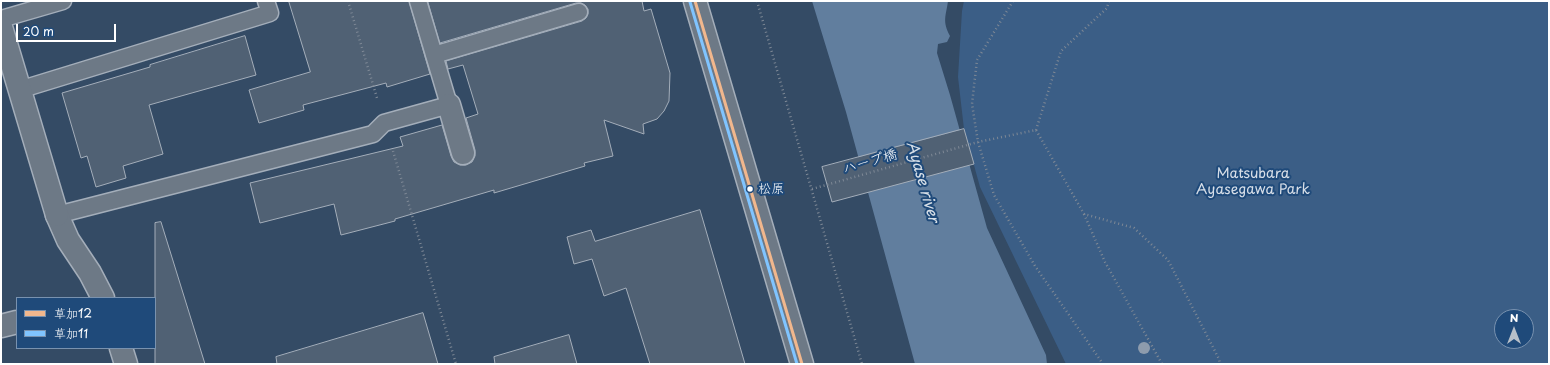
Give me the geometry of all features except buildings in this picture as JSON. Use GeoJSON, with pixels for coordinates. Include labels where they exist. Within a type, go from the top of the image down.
{"type":"FeatureCollection","features":[{"type":"Feature","properties":{"kind":"street"},"geometry":{"type":"LineString","coordinates":[[695,1],[802,364]]}},
{"type":"Feature","properties":{"kind":"street"},"geometry":{"type":"LineString","coordinates":[[1,27],[57,215],[68,240],[90,273],[102,297]]}},
{"type":"Feature","properties":{"kind":"street"},"geometry":{"type":"LineString","coordinates":[[449,105],[463,153]]}},
{"type":"Feature","properties":{"kind":"street"},"geometry":{"type":"LineString","coordinates":[[1,326],[16,322]]}},
{"type":"Feature","properties":{"kind":"street"},"geometry":{"type":"LineString","coordinates":[[121,349],[126,364]]}},
{"type":"Feature","properties":{"kind":"lane"},"geometry":{"type":"LineString","coordinates":[[1,19],[63,1]]}},
{"type":"Feature","properties":{"kind":"lane"},"geometry":{"type":"LineString","coordinates":[[19,90],[270,13],[266,1]]}},
{"type":"Feature","properties":{"kind":"lane"},"geometry":{"type":"LineString","coordinates":[[57,215],[373,134],[384,123],[449,105],[418,1]]}},
{"type":"Feature","properties":{"kind":"lane"},"geometry":{"type":"LineString","coordinates":[[434,55],[579,12]]}},
{"type":"Feature","properties":{"kind":"path"},"geometry":{"type":"LineString","coordinates":[[348,1],[456,364]]}},
{"type":"Feature","properties":{"kind":"path"},"geometry":{"type":"LineString","coordinates":[[757,1],[862,364]]}},
{"type":"Feature","properties":{"kind":"path"},"geometry":{"type":"LineString","coordinates":[[1013,1],[977,60],[972,104],[978,142],[994,195],[1035,266],[1103,364]]}},
{"type":"Feature","properties":{"kind":"path"},"geometry":{"type":"LineString","coordinates":[[1109,1],[1107,8],[1061,52],[1036,130],[1084,214],[1105,262],[1162,364]]}},
{"type":"Feature","properties":{"kind":"path","name":"ハープ橋"},"geometry":{"type":"LineString","coordinates":[[812,189],[978,142],[1036,130]]}},
{"type":"Feature","properties":{"kind":"path"},"geometry":{"type":"LineString","coordinates":[[1084,214],[1134,228],[1168,260],[1220,364]]}},
{"type":"Feature","properties":{"kind":"green space","name":"Matsubara Ayasegawa Park"},"geometry":{"type":"Polygon","coordinates":[[[964,1],[1549,1],[1549,364],[1066,364],[980,187],[964,129],[958,77],[962,11],[964,1]]]}},
{"type":"Feature","properties":{"kind":"water","name":"Ayase river"},"geometry":{"type":"Polygon","coordinates":[[[812,1],[948,1],[945,22],[950,36],[947,42],[938,44],[937,53],[987,228],[1046,355],[1047,364],[915,364],[846,112],[812,1]]]}},
{"type":"Feature","properties":{"kind":"transit line","name":"草加12"},"geometry":{"type":"LineString","coordinates":[[695,1],[802,364]]}},
{"type":"Feature","properties":{"kind":"transit line","name":"草加11"},"geometry":{"type":"LineString","coordinates":[[690,2],[797,364]]}},
{"type":"Feature","properties":{"kind":"place","name":"松原"},"geometry":{"type":"Point","coordinates":[750,189]}}]}
